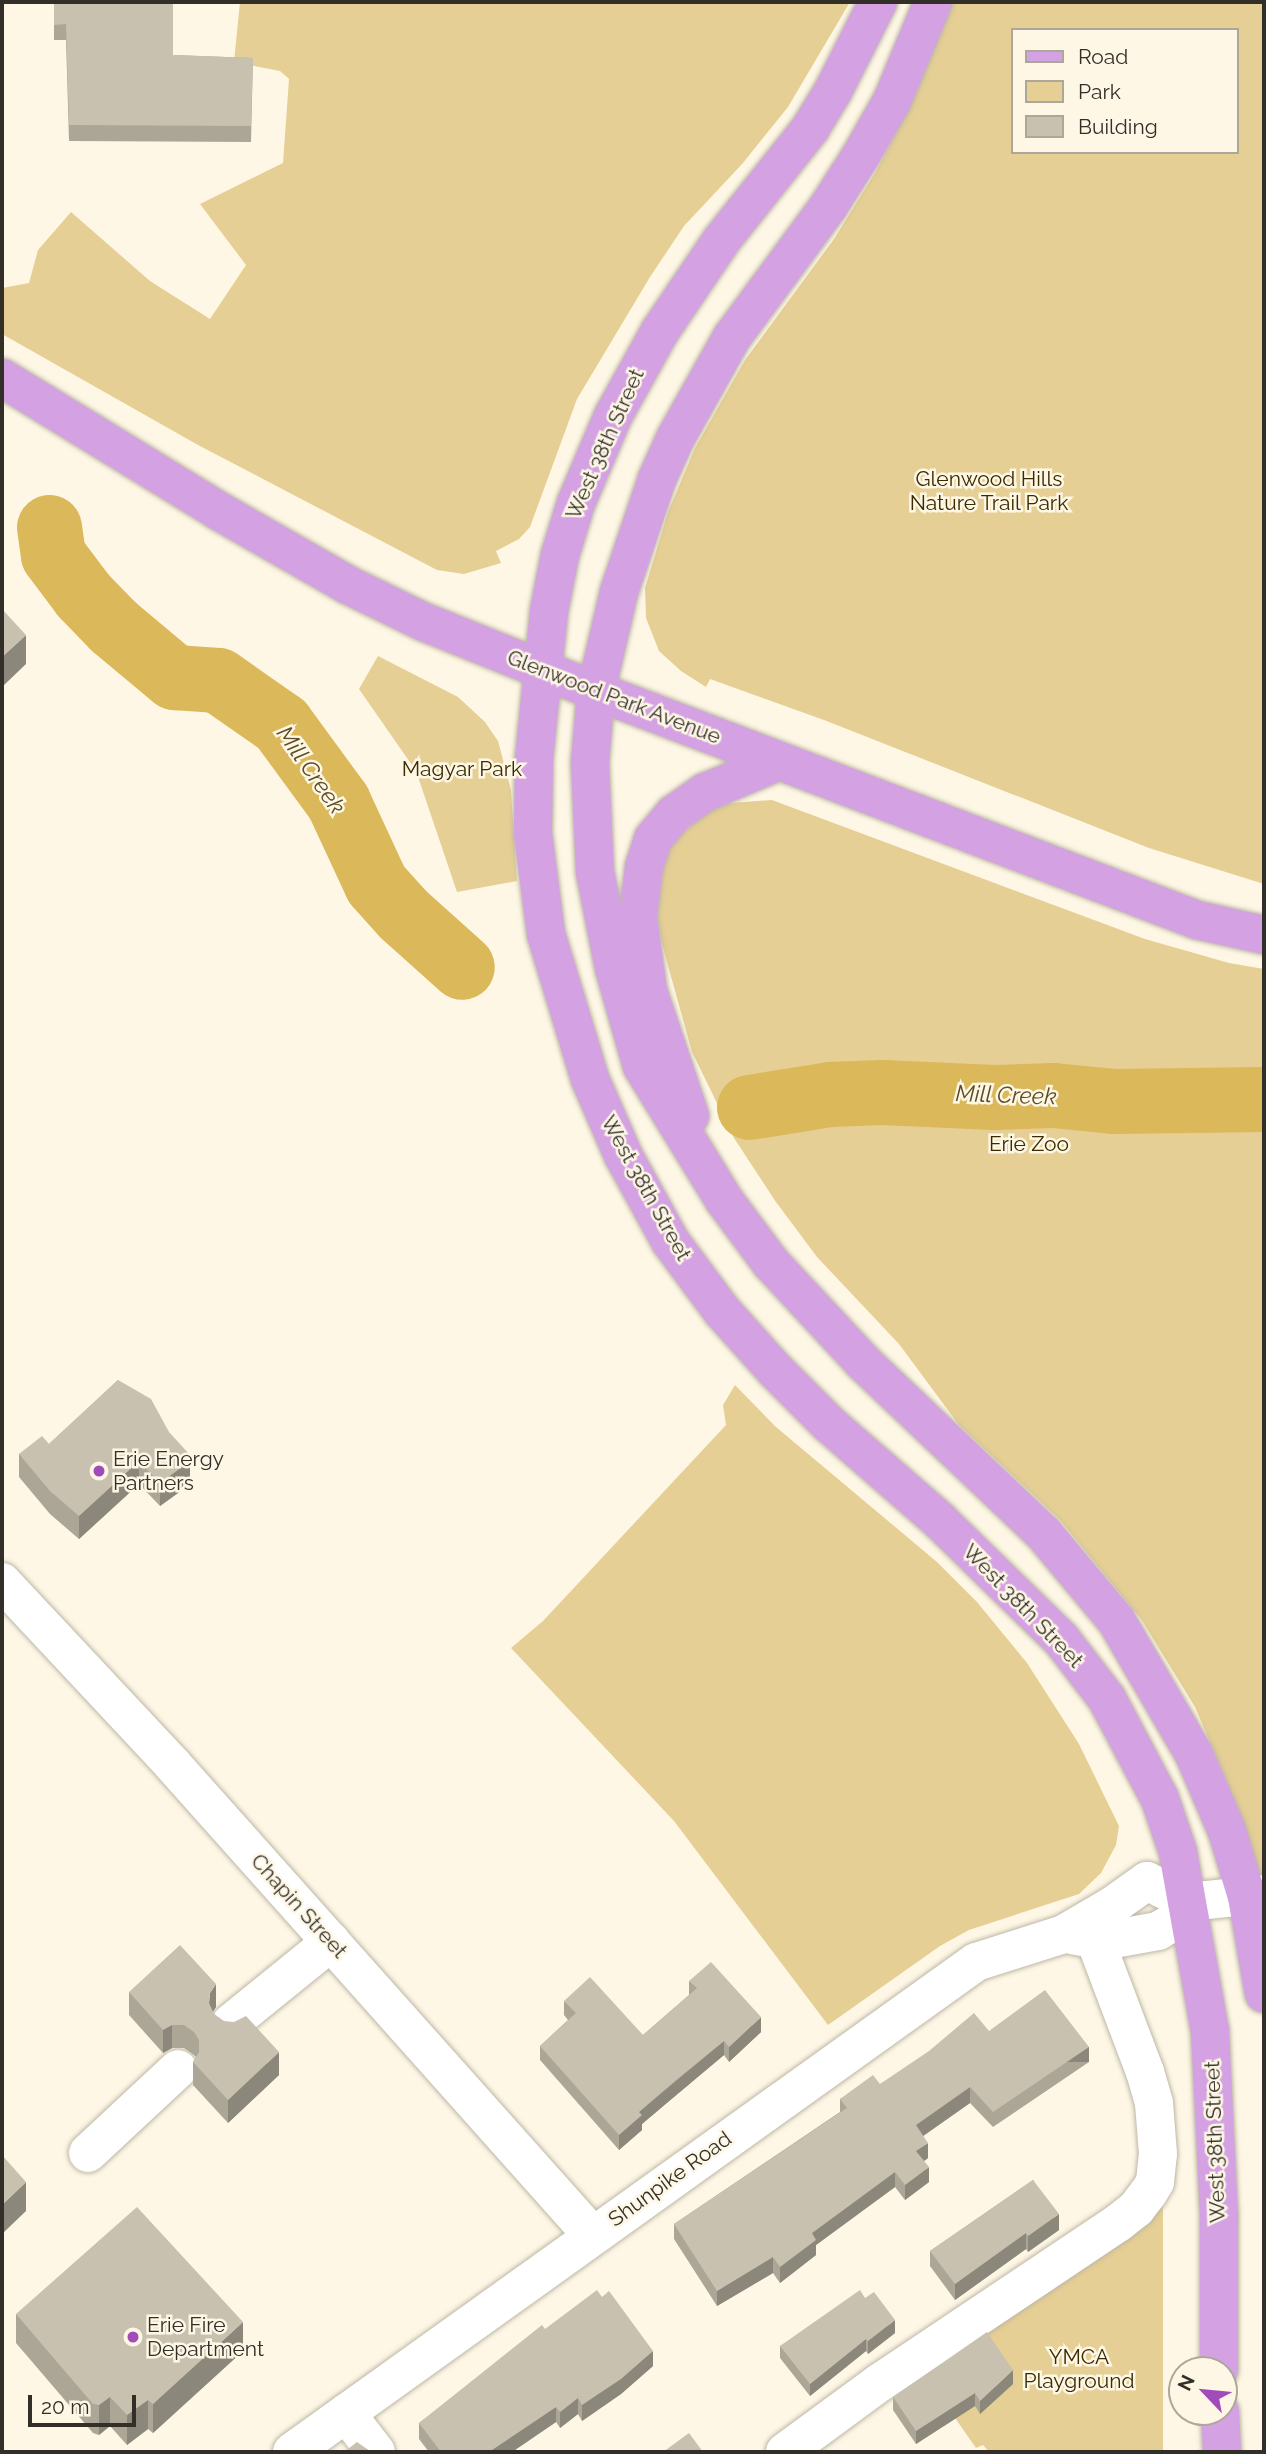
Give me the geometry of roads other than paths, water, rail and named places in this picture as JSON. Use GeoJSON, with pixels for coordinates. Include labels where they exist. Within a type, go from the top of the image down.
{"type":"FeatureCollection","features":[{"type":"Feature","properties":{"kind":"main road","name":"West 38th Street"},"geometry":{"type":"LineString","coordinates":[[878,2],[833,91],[810,129],[721,241],[634,374],[576,503],[560,555],[541,670],[533,771],[533,834],[546,934],[590,1079],[623,1155],[670,1241],[722,1311],[775,1370],[829,1424],[940,1521],[1061,1639],[1107,1699],[1164,1810],[1178,1852],[1210,2031],[1215,2098],[1219,2356]]}},
{"type":"Feature","properties":{"kind":"main road"},"geometry":{"type":"LineString","coordinates":[[933,2],[892,101],[860,157],[828,207],[732,337],[675,439],[657,479],[619,592],[596,691],[590,763],[596,872],[614,968],[642,1066],[701,1166],[771,1263],[864,1363],[1044,1534],[1116,1620],[1195,1754],[1256,1895],[1264,1994]]}},
{"type":"Feature","properties":{"kind":"main road","name":"Glenwood Park Avenue"},"geometry":{"type":"LineString","coordinates":[[2,378],[217,510],[348,585],[424,622],[541,670],[1197,920],[1264,935]]}},
{"type":"Feature","properties":{"kind":"main road"},"geometry":{"type":"LineString","coordinates":[[701,1166],[690,1118],[648,991],[638,916],[644,867],[653,839],[674,814],[706,792],[779,761]]}},
{"type":"Feature","properties":{"kind":"main road"},"geometry":{"type":"LineString","coordinates":[[1221,2426],[1222,2452]]}},
{"type":"Feature","properties":{"kind":"street","name":"Chapin Street"},"geometry":{"type":"LineString","coordinates":[[2,1581],[173,1765],[592,2235]]}},
{"type":"Feature","properties":{"kind":"street"},"geometry":{"type":"LineString","coordinates":[[1188,1902],[1256,1895]]}},
{"type":"Feature","properties":{"kind":"street","name":"Shunpike Road"},"geometry":{"type":"LineString","coordinates":[[292,2452],[962,1971],[985,1959],[1079,1937],[1119,1939],[1158,1931],[1173,1922],[1188,1902]]}},
{"type":"Feature","properties":{"kind":"street"},"geometry":{"type":"LineString","coordinates":[[785,2452],[879,2383],[1118,2224],[1136,2209],[1149,2192],[1154,2182],[1158,2154],[1154,2103],[1145,2072],[1079,1937]]}},
{"type":"Feature","properties":{"kind":"street"},"geometry":{"type":"LineString","coordinates":[[231,2023],[331,1942]]}},
{"type":"Feature","properties":{"kind":"street"},"geometry":{"type":"LineString","coordinates":[[88,2152],[178,2069]]}},
{"type":"Feature","properties":{"kind":"street"},"geometry":{"type":"LineString","coordinates":[[346,2413],[376,2452]]}},
{"type":"Feature","properties":{"kind":"waterway","name":"Mill Creek"},"geometry":{"type":"LineString","coordinates":[[49,527],[53,555],[83,595],[113,626],[174,677],[218,680],[281,724],[338,802],[376,884],[403,914],[462,967]]}},
{"type":"Feature","properties":{"kind":"waterway","name":"Mill Creek"},"geometry":{"type":"LineString","coordinates":[[749,1107],[830,1094],[882,1092],[994,1097],[1053,1095],[1113,1101],[1264,1099]]}},
{"type":"Feature","properties":{"kind":"place","name":"Erie Energy Partners"},"geometry":{"type":"Point","coordinates":[99,1471]}},
{"type":"Feature","properties":{"kind":"place","name":"Erie Fire Department"},"geometry":{"type":"Point","coordinates":[133,2337]}},
{"type":"Feature","properties":{"kind":"park label","name":"Glenwood Hills Nature Trail Park"},"geometry":{"type":"Point","coordinates":[989,491]}},
{"type":"Feature","properties":{"kind":"park label","name":"Magyar Park"},"geometry":{"type":"Point","coordinates":[462,769]}},
{"type":"Feature","properties":{"kind":"park label","name":"Erie Zoo"},"geometry":{"type":"Point","coordinates":[1029,1144]}},
{"type":"Feature","properties":{"kind":"park label","name":"YMCA Playground"},"geometry":{"type":"Point","coordinates":[1079,2369]}}]}
